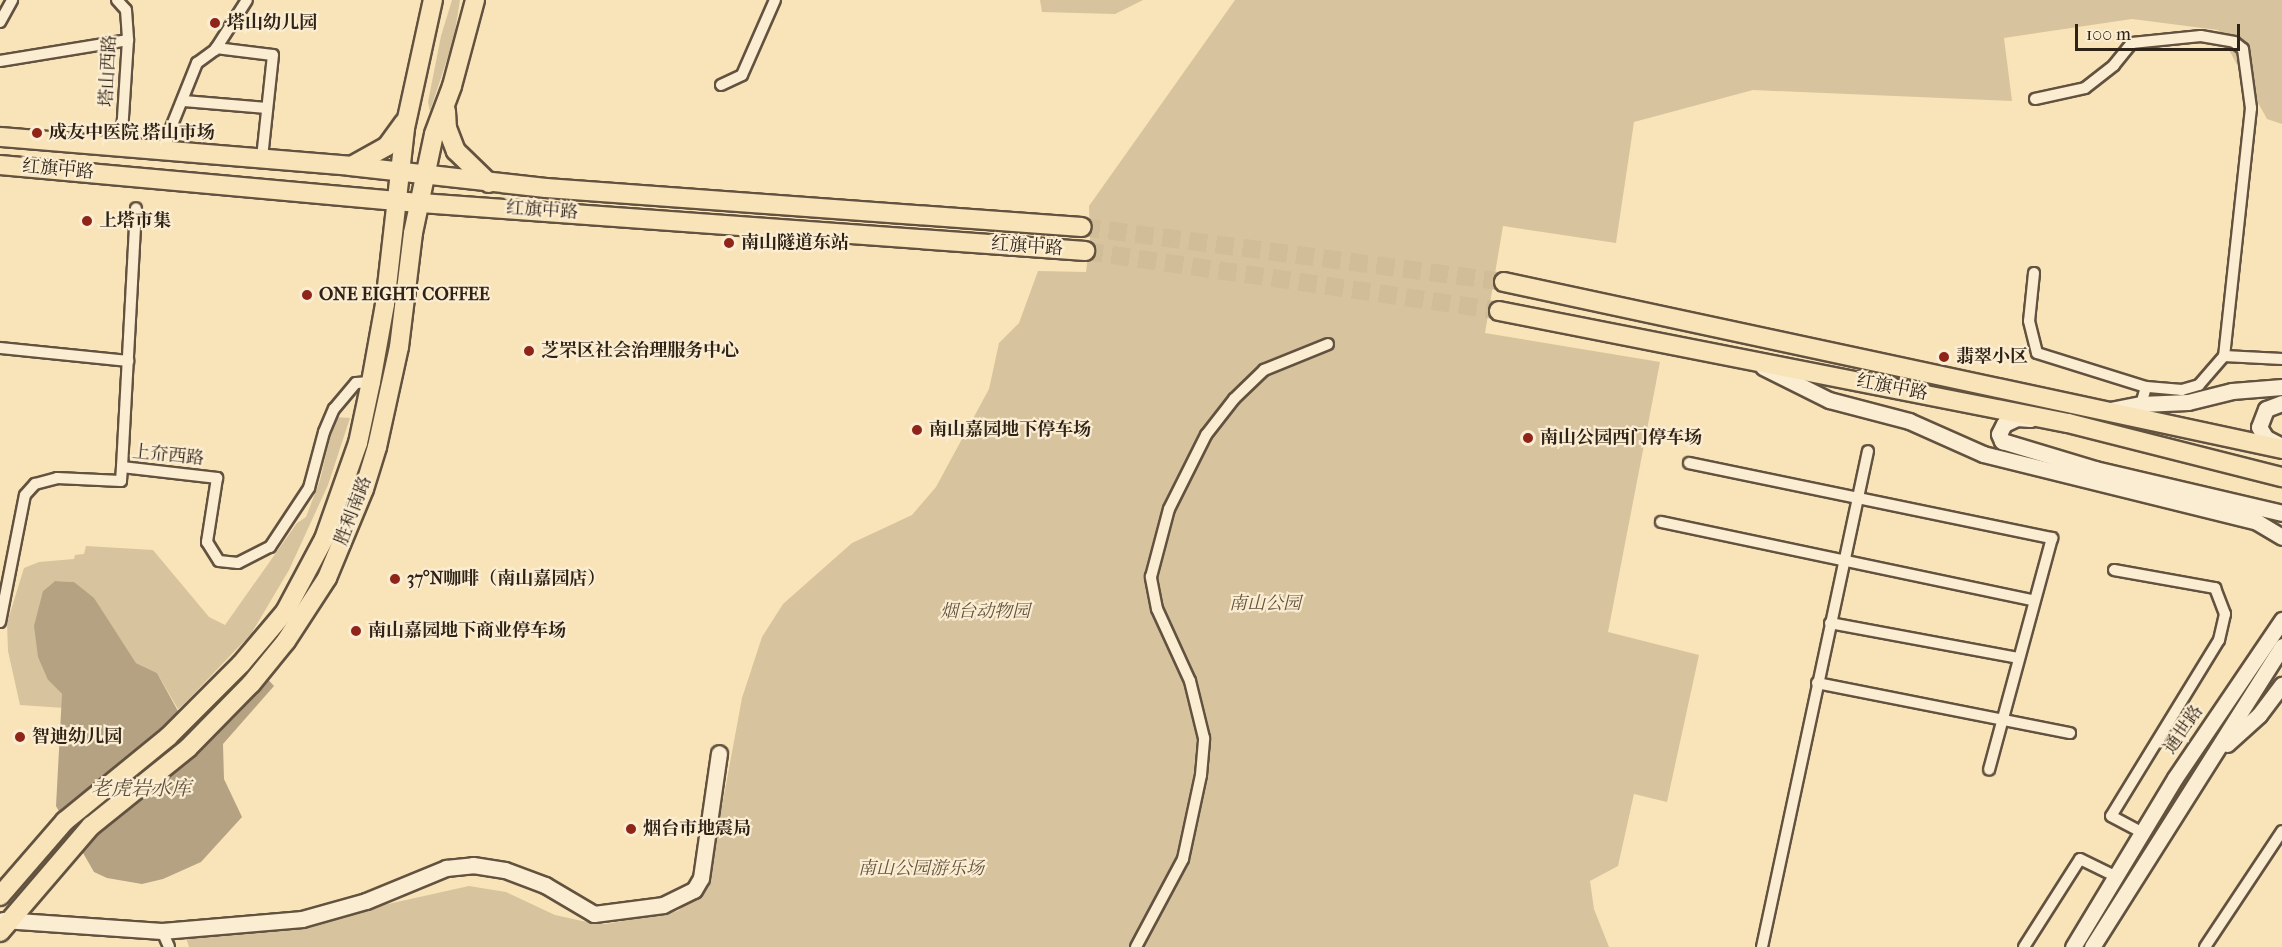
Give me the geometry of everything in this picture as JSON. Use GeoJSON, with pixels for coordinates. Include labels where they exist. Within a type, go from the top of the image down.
{"type":"FeatureCollection","features":[{"type":"Feature","properties":{"kind":"main road","name":"胜利南路"},"geometry":{"type":"LineString","coordinates":[[1,895],[65,821],[168,737],[241,664],[285,612],[324,539],[358,443],[371,382],[397,200],[399,171],[409,110],[433,0]]}},
{"type":"Feature","properties":{"kind":"main road","name":"胜利南路"},"geometry":{"type":"LineString","coordinates":[[6,920],[92,826],[188,748],[251,684],[286,641],[327,578],[364,489],[397,357],[408,296],[413,232],[425,176],[475,0]]}},
{"type":"Feature","properties":{"kind":"main road"},"geometry":{"type":"LineString","coordinates":[[447,103],[447,128],[456,151],[489,183]]}},
{"type":"Feature","properties":{"kind":"main road"},"geometry":{"type":"LineString","coordinates":[[350,166],[370,158],[387,146],[397,136],[409,110]]}},
{"type":"Feature","properties":{"kind":"main road","name":"红旗中路"},"geometry":{"type":"LineString","coordinates":[[0,137],[350,166],[489,183],[1082,227]]}},
{"type":"Feature","properties":{"kind":"main road","name":"红旗中路"},"geometry":{"type":"LineString","coordinates":[[0,165],[421,203],[1085,251]]}},
{"type":"Feature","properties":{"kind":"main road","name":"红旗中路"},"geometry":{"type":"LineString","coordinates":[[1504,282],[2282,448]]}},
{"type":"Feature","properties":{"kind":"main road","name":"红旗中路"},"geometry":{"type":"LineString","coordinates":[[1499,311],[2068,423],[2275,476]]}},
{"type":"Feature","properties":{"kind":"main road"},"geometry":{"type":"LineString","coordinates":[[1747,359],[1829,400],[1909,421],[1983,453],[2257,522],[2282,537]]}},
{"type":"Feature","properties":{"kind":"main road"},"geometry":{"type":"LineString","coordinates":[[2110,410],[2141,404],[2188,402],[2232,391],[2282,387]]}},
{"type":"Feature","properties":{"kind":"main road"},"geometry":{"type":"LineString","coordinates":[[2282,404],[2266,409],[2259,427],[2265,438],[2282,448]]}},
{"type":"Feature","properties":{"kind":"main road"},"geometry":{"type":"LineString","coordinates":[[2068,423],[2017,418],[2004,424],[1999,434],[2002,441],[2025,450],[2282,513]]}},
{"type":"Feature","properties":{"kind":"main road"},"geometry":{"type":"LineString","coordinates":[[2092,947],[2218,752],[2275,644],[2282,612]]}},
{"type":"Feature","properties":{"kind":"main road","name":"通世路"},"geometry":{"type":"LineString","coordinates":[[2073,947],[2121,871],[2175,777],[2275,644],[2282,620]]}},
{"type":"Feature","properties":{"kind":"main road"},"geometry":{"type":"LineString","coordinates":[[2218,752],[2259,715],[2282,685]]}},
{"type":"Feature","properties":{"kind":"main road"},"geometry":{"type":"LineString","coordinates":[[6,920],[162,931],[302,919],[366,901],[446,868],[473,865],[505,870],[545,885],[594,914],[663,905],[694,891],[701,878],[719,753]]}},
{"type":"Feature","properties":{"kind":"street"},"geometry":{"type":"LineString","coordinates":[[0,22],[12,0]]}},
{"type":"Feature","properties":{"kind":"street","name":"塔山西路"},"geometry":{"type":"LineString","coordinates":[[117,0],[126,10],[128,40],[121,147]]}},
{"type":"Feature","properties":{"kind":"street"},"geometry":{"type":"LineString","coordinates":[[166,151],[168,135],[184,101],[197,63],[216,48],[247,0]]}},
{"type":"Feature","properties":{"kind":"street"},"geometry":{"type":"LineString","coordinates":[[721,85],[742,75],[775,0]]}},
{"type":"Feature","properties":{"kind":"street"},"geometry":{"type":"LineString","coordinates":[[2034,273],[2029,321],[2037,353],[2146,387],[2192,388],[2224,356],[2250,108],[2243,49],[2234,42],[2201,36],[2132,43],[2114,65],[2085,88],[2035,99]]}},
{"type":"Feature","properties":{"kind":"street"},"geometry":{"type":"LineString","coordinates":[[0,61],[128,40]]}},
{"type":"Feature","properties":{"kind":"street"},"geometry":{"type":"LineString","coordinates":[[216,48],[273,55],[262,158]]}},
{"type":"Feature","properties":{"kind":"street"},"geometry":{"type":"LineString","coordinates":[[184,101],[267,108]]}},
{"type":"Feature","properties":{"kind":"street"},"geometry":{"type":"LineString","coordinates":[[122,467],[136,208]]}},
{"type":"Feature","properties":{"kind":"street"},"geometry":{"type":"LineString","coordinates":[[1136,947],[1183,859],[1201,775],[1204,738],[1190,681],[1157,609],[1151,577],[1169,509],[1206,435],[1234,399],[1264,370],[1328,344]]}},
{"type":"Feature","properties":{"kind":"street"},"geometry":{"type":"LineString","coordinates":[[0,348],[128,361]]}},
{"type":"Feature","properties":{"kind":"street"},"geometry":{"type":"LineString","coordinates":[[2224,356],[2282,359]]}},
{"type":"Feature","properties":{"kind":"street","name":"上夼西路"},"geometry":{"type":"LineString","coordinates":[[0,622],[25,495],[44,479],[121,481],[122,467],[217,478],[207,542],[211,553],[219,561],[238,563],[254,558],[270,547],[309,488],[324,432],[345,393],[356,383],[371,382]]}},
{"type":"Feature","properties":{"kind":"street"},"geometry":{"type":"LineString","coordinates":[[2141,404],[2146,387]]}},
{"type":"Feature","properties":{"kind":"street"},"geometry":{"type":"LineString","coordinates":[[1762,947],[1868,451]]}},
{"type":"Feature","properties":{"kind":"street"},"geometry":{"type":"LineString","coordinates":[[1689,463],[1858,495],[2052,538],[2032,600],[1989,770]]}},
{"type":"Feature","properties":{"kind":"street"},"geometry":{"type":"LineString","coordinates":[[1660,522],[2032,600]]}},
{"type":"Feature","properties":{"kind":"street"},"geometry":{"type":"LineString","coordinates":[[2114,570],[2215,588],[2222,598],[2225,614],[2219,640],[2111,816],[2143,833]]}},
{"type":"Feature","properties":{"kind":"street"},"geometry":{"type":"LineString","coordinates":[[1830,623],[2018,658]]}},
{"type":"Feature","properties":{"kind":"street"},"geometry":{"type":"LineString","coordinates":[[1817,683],[2070,734]]}},
{"type":"Feature","properties":{"kind":"street"},"geometry":{"type":"LineString","coordinates":[[2205,947],[2282,831]]}},
{"type":"Feature","properties":{"kind":"street"},"geometry":{"type":"LineString","coordinates":[[2024,947],[2080,859],[2121,871]]}},
{"type":"Feature","properties":{"kind":"street"},"geometry":{"type":"LineString","coordinates":[[162,931],[170,947]]}},
{"type":"Feature","properties":{"kind":"green space"},"geometry":{"type":"Polygon","coordinates":[[[452,0],[460,0],[454,38],[430,111],[428,102],[441,36],[452,0]]]}},
{"type":"Feature","properties":{"kind":"green space"},"geometry":{"type":"Polygon","coordinates":[[[1040,0],[1143,0],[1115,14],[1042,12],[1040,0]]]}},
{"type":"Feature","properties":{"kind":"green space","name":"南山公园"},"geometry":{"type":"Polygon","coordinates":[[[1235,0],[2282,0],[2282,124],[2267,119],[2218,30],[2132,19],[2004,38],[2012,101],[1753,90],[1634,122],[1616,243],[1503,226],[1485,333],[1660,362],[1608,632],[1699,655],[1667,802],[1634,794],[1618,866],[1590,881],[1594,909],[1609,947],[189,947],[185,935],[289,926],[469,886],[506,892],[555,915],[606,924],[678,911],[708,882],[742,698],[762,637],[783,604],[852,543],[912,515],[936,487],[989,389],[999,343],[1019,323],[1038,271],[1086,272],[1090,240],[1089,206],[1235,0]]]}},
{"type":"Feature","properties":{"kind":"green space"},"geometry":{"type":"Polygon","coordinates":[[[335,417],[350,418],[328,485],[289,570],[251,634],[184,704],[178,709],[157,673],[136,663],[111,625],[74,582],[55,581],[43,591],[48,680],[62,694],[64,708],[20,705],[8,651],[7,623],[24,568],[39,562],[74,559],[75,555],[84,554],[86,546],[153,550],[209,617],[225,625],[297,523],[306,517],[320,480],[335,417]]]}},
{"type":"Feature","properties":{"kind":"water","name":"老虎岩水库"},"geometry":{"type":"Polygon","coordinates":[[[55,581],[74,582],[94,598],[136,663],[157,673],[179,713],[240,649],[274,686],[223,744],[224,779],[242,817],[201,862],[163,879],[142,884],[107,878],[94,872],[56,806],[62,694],[48,680],[38,657],[34,626],[43,591],[55,581]]]}},
{"type":"Feature","properties":{"kind":"tunnel"},"geometry":{"type":"LineString","coordinates":[[1082,227],[1504,282]]}},
{"type":"Feature","properties":{"kind":"tunnel"},"geometry":{"type":"LineString","coordinates":[[1085,251],[1499,311]]}},
{"type":"Feature","properties":{"kind":"place","name":"塔山幼儿园"},"geometry":{"type":"Point","coordinates":[215,23]}},
{"type":"Feature","properties":{"kind":"place","name":"成友中医院 塔山市场"},"geometry":{"type":"Point","coordinates":[37,133]}},
{"type":"Feature","properties":{"kind":"place","name":"上塔市集"},"geometry":{"type":"Point","coordinates":[87,221]}},
{"type":"Feature","properties":{"kind":"place","name":"南山隧道东站"},"geometry":{"type":"Point","coordinates":[729,243]}},
{"type":"Feature","properties":{"kind":"place","name":"ONE EIGHT COFFEE"},"geometry":{"type":"Point","coordinates":[307,295]}},
{"type":"Feature","properties":{"kind":"place","name":"芝罘区社会治理服务中心"},"geometry":{"type":"Point","coordinates":[529,351]}},
{"type":"Feature","properties":{"kind":"place","name":"翡翠小区"},"geometry":{"type":"Point","coordinates":[1944,357]}},
{"type":"Feature","properties":{"kind":"place","name":"南山嘉园地下停车场"},"geometry":{"type":"Point","coordinates":[917,430]}},
{"type":"Feature","properties":{"kind":"place","name":"南山公园西门停车场"},"geometry":{"type":"Point","coordinates":[1528,438]}},
{"type":"Feature","properties":{"kind":"place","name":"37°N咖啡（南山嘉园店）"},"geometry":{"type":"Point","coordinates":[395,579]}},
{"type":"Feature","properties":{"kind":"place","name":"南山嘉园地下商业停车场"},"geometry":{"type":"Point","coordinates":[356,631]}},
{"type":"Feature","properties":{"kind":"place","name":"智迪幼儿园"},"geometry":{"type":"Point","coordinates":[20,737]}},
{"type":"Feature","properties":{"kind":"place","name":"烟台市地震局"},"geometry":{"type":"Point","coordinates":[631,829]}},
{"type":"Feature","properties":{"kind":"park label","name":"烟台动物园"},"geometry":{"type":"Point","coordinates":[985,612]}},
{"type":"Feature","properties":{"kind":"park label","name":"南山公园游乐场"},"geometry":{"type":"Point","coordinates":[921,869]}}]}
